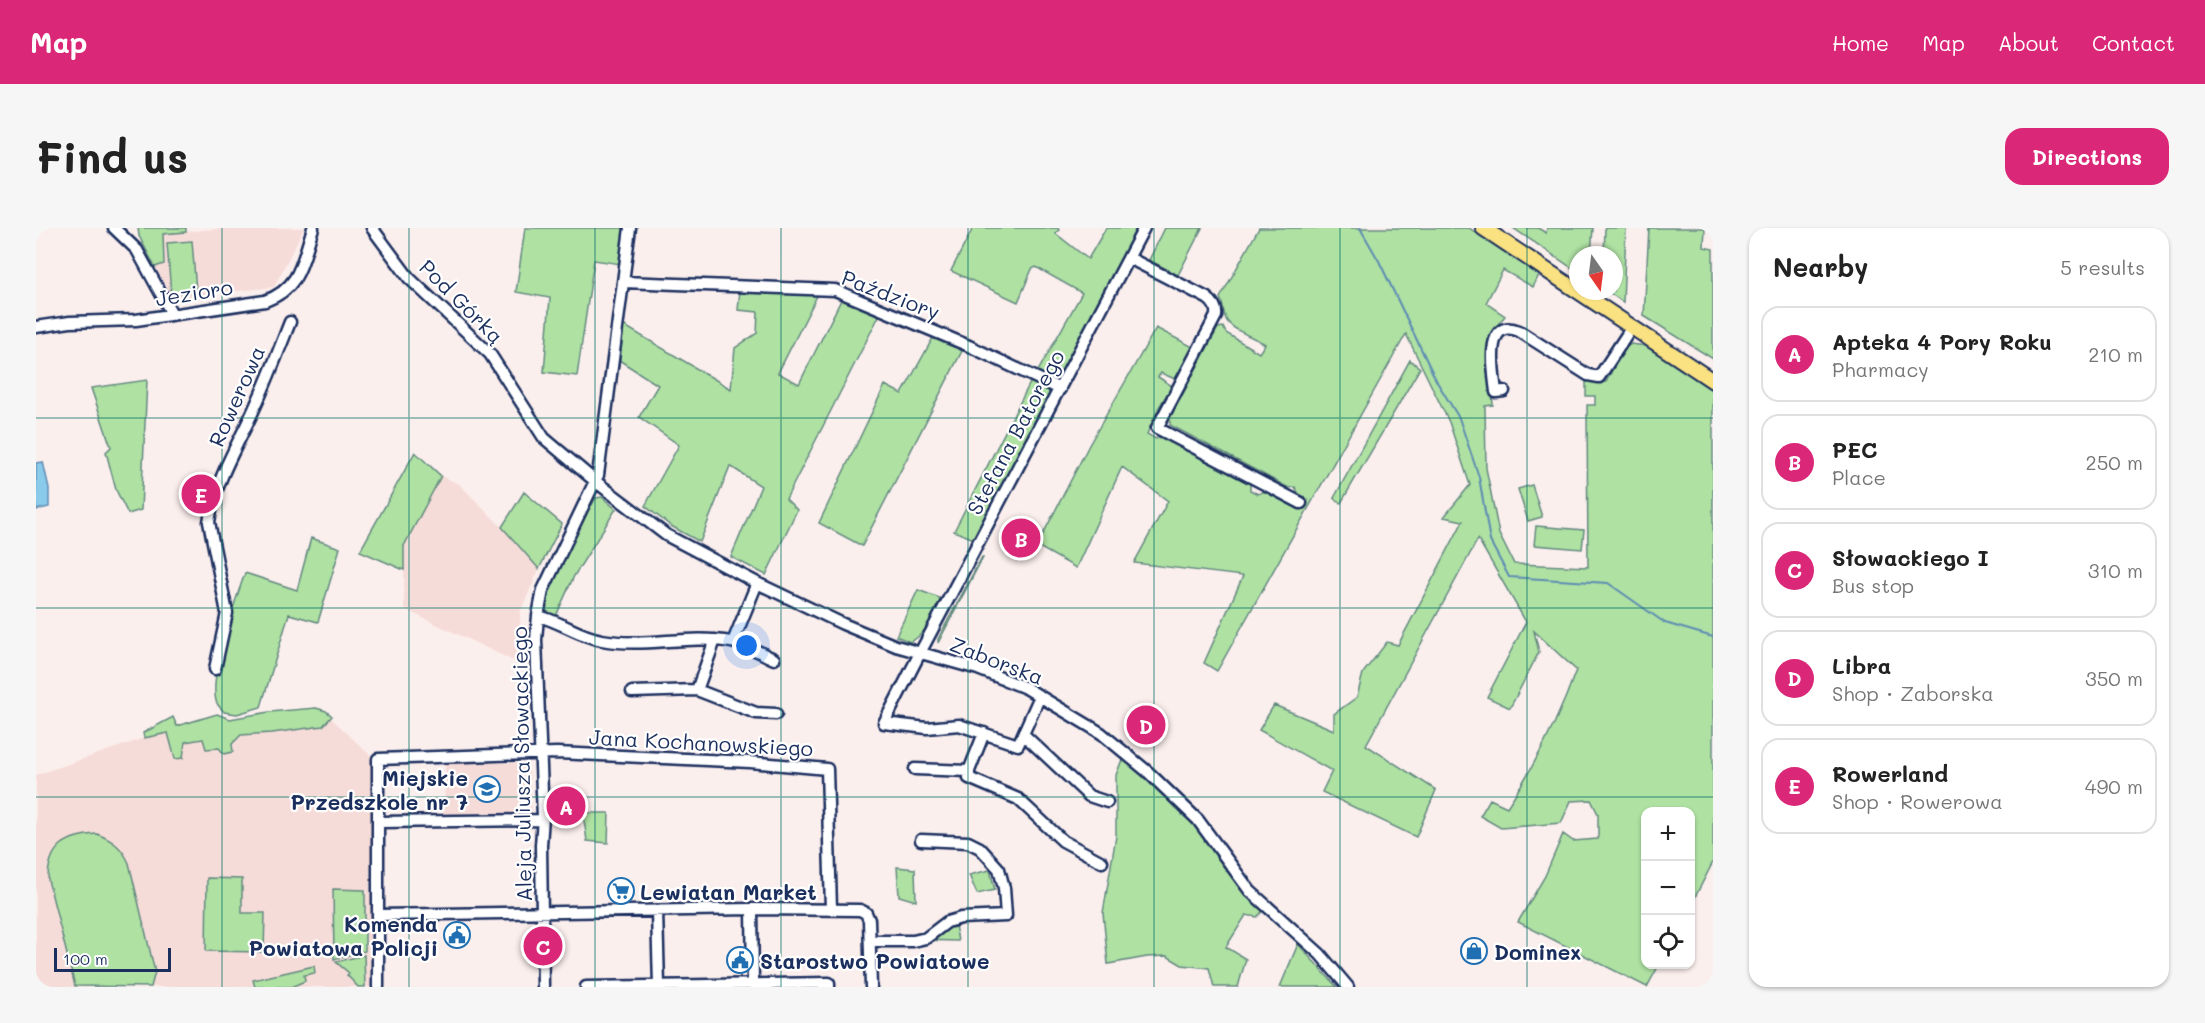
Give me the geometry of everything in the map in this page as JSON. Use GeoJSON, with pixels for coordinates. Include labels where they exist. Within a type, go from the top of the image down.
{"type":"FeatureCollection","features":[{"type":"Feature","properties":{"kind":"main road"},"geometry":{"type":"LineString","coordinates":[[1484,228],[1713,381]]}},
{"type":"Feature","properties":{"kind":"street"},"geometry":{"type":"LineString","coordinates":[[114,228],[137,250],[172,314]]}},
{"type":"Feature","properties":{"kind":"street","name":"Jezioro"},"geometry":{"type":"LineString","coordinates":[[36,327],[70,322],[136,320],[265,302],[279,296],[296,279],[313,228]]}},
{"type":"Feature","properties":{"kind":"street","name":"Pod Górką"},"geometry":{"type":"LineString","coordinates":[[372,228],[409,278],[490,354],[544,438],[595,481]]}},
{"type":"Feature","properties":{"kind":"street"},"geometry":{"type":"LineString","coordinates":[[595,481],[598,475],[630,228]]}},
{"type":"Feature","properties":{"kind":"street","name":"Stefana Batorego"},"geometry":{"type":"LineString","coordinates":[[984,733],[959,724],[927,728],[884,723],[1144,228]]}},
{"type":"Feature","properties":{"kind":"street"},"geometry":{"type":"LineString","coordinates":[[1129,258],[1207,298],[1214,304],[1216,310],[1215,318],[1154,432],[1257,486],[1296,497]]}},
{"type":"Feature","properties":{"kind":"street","name":"Paździory"},"geometry":{"type":"LineString","coordinates":[[623,282],[835,290],[969,346],[1060,389]]}},
{"type":"Feature","properties":{"kind":"street","name":"Rowerowa"},"geometry":{"type":"LineString","coordinates":[[215,669],[227,613],[209,522],[220,479],[255,407],[290,321]]}},
{"type":"Feature","properties":{"kind":"street"},"geometry":{"type":"LineString","coordinates":[[1503,392],[1496,392],[1492,361],[1493,345],[1496,336],[1502,330],[1511,328],[1519,331],[1577,372],[1599,377],[1632,327]]}},
{"type":"Feature","properties":{"kind":"street","name":"Zaborska"},"geometry":{"type":"LineString","coordinates":[[595,481],[666,535],[757,583],[843,624],[896,646],[978,669],[1026,688],[1101,733],[1148,772],[1198,820],[1250,891],[1320,954],[1348,987]]}},
{"type":"Feature","properties":{"kind":"street","name":"Aleja Juliusza Słowackiego"},"geometry":{"type":"LineString","coordinates":[[543,987],[541,845],[543,820],[536,640],[538,616],[543,590],[595,481]]}},
{"type":"Feature","properties":{"kind":"street"},"geometry":{"type":"LineString","coordinates":[[733,642],[757,583]]}},
{"type":"Feature","properties":{"kind":"street"},"geometry":{"type":"LineString","coordinates":[[538,616],[600,640],[623,643],[715,640],[733,642],[774,659]]}},
{"type":"Feature","properties":{"kind":"street"},"geometry":{"type":"LineString","coordinates":[[697,690],[715,640]]}},
{"type":"Feature","properties":{"kind":"street"},"geometry":{"type":"LineString","coordinates":[[632,692],[697,690],[756,713],[776,714]]}},
{"type":"Feature","properties":{"kind":"street"},"geometry":{"type":"LineString","coordinates":[[1040,696],[1018,745],[984,733],[969,771],[969,778],[1018,799],[1063,841],[1102,862]]}},
{"type":"Feature","properties":{"kind":"street"},"geometry":{"type":"LineString","coordinates":[[1023,734],[1089,796],[1107,802]]}},
{"type":"Feature","properties":{"kind":"street"},"geometry":{"type":"LineString","coordinates":[[378,987],[378,759],[541,753]]}},
{"type":"Feature","properties":{"kind":"street","name":"Jana Kochanowskiego"},"geometry":{"type":"LineString","coordinates":[[541,753],[750,762],[827,769],[831,909]]}},
{"type":"Feature","properties":{"kind":"street"},"geometry":{"type":"LineString","coordinates":[[915,769],[969,771]]}},
{"type":"Feature","properties":{"kind":"street"},"geometry":{"type":"LineString","coordinates":[[379,822],[543,820]]}},
{"type":"Feature","properties":{"kind":"street"},"geometry":{"type":"LineString","coordinates":[[870,941],[913,941],[926,938],[947,922],[961,918],[1006,916],[1004,888],[999,869],[980,848],[968,842],[921,840]]}},
{"type":"Feature","properties":{"kind":"street"},"geometry":{"type":"LineString","coordinates":[[752,909],[755,985]]}},
{"type":"Feature","properties":{"kind":"street"},"geometry":{"type":"LineString","coordinates":[[379,915],[752,909],[860,910],[866,913],[869,920],[871,987]]}},
{"type":"Feature","properties":{"kind":"street"},"geometry":{"type":"LineString","coordinates":[[657,911],[659,986]]}},
{"type":"Feature","properties":{"kind":"street"},"geometry":{"type":"LineString","coordinates":[[586,987],[829,982],[829,987]]}},
{"type":"Feature","properties":{"kind":"shaded area"},"geometry":{"type":"Polygon","coordinates":[[[225,228],[304,228],[274,287],[173,298],[155,267],[164,264],[162,234],[225,228]]]}},
{"type":"Feature","properties":{"kind":"shaded area"},"geometry":{"type":"Polygon","coordinates":[[[441,476],[459,484],[502,527],[539,569],[520,613],[521,657],[518,663],[404,609],[404,546],[441,476]]]}},
{"type":"Feature","properties":{"kind":"shaded area"},"geometry":{"type":"Polygon","coordinates":[[[313,715],[332,719],[371,756],[371,987],[36,987],[36,775],[168,730],[313,715]]]}},
{"type":"Feature","properties":{"kind":"shaded area","name":"Miejskie Przedszkole nr 7"},"geometry":{"type":"Polygon","coordinates":[[[445,762],[529,763],[532,814],[444,815],[445,762]]]}},
{"type":"Feature","properties":{"kind":"green space"},"geometry":{"type":"Polygon","coordinates":[[[138,228],[186,228],[186,232],[163,234],[164,264],[155,267],[139,236],[138,228]]]}},
{"type":"Feature","properties":{"kind":"green space"},"geometry":{"type":"Polygon","coordinates":[[[525,228],[626,228],[621,264],[594,260],[577,376],[544,372],[550,298],[516,292],[525,228]]]}},
{"type":"Feature","properties":{"kind":"green space"},"geometry":{"type":"Polygon","coordinates":[[[973,228],[1058,228],[1059,230],[1055,233],[1088,259],[1106,228],[1139,228],[1058,382],[1037,373],[1082,293],[1036,267],[1032,269],[1018,302],[951,271],[973,228]]]}},
{"type":"Feature","properties":{"kind":"green space"},"geometry":{"type":"Polygon","coordinates":[[[1165,228],[1202,228],[1178,275],[1149,260],[1165,228]]]}},
{"type":"Feature","properties":{"kind":"green space"},"geometry":{"type":"Polygon","coordinates":[[[1259,228],[1469,228],[1539,275],[1533,287],[1503,270],[1486,303],[1505,316],[1488,336],[1493,405],[1485,406],[1486,468],[1499,534],[1514,564],[1588,567],[1587,405],[1595,405],[1595,396],[1586,396],[1586,380],[1606,382],[1623,350],[1631,344],[1647,346],[1713,391],[1713,862],[1695,897],[1695,807],[1641,807],[1641,969],[1657,969],[1647,987],[1518,922],[1545,876],[1563,834],[1573,841],[1598,839],[1598,814],[1591,800],[1571,801],[1561,823],[1501,828],[1480,816],[1490,799],[1507,807],[1546,740],[1576,670],[1534,631],[1539,652],[1510,708],[1487,697],[1526,622],[1478,539],[1366,745],[1436,790],[1416,837],[1322,792],[1332,771],[1259,730],[1274,705],[1334,730],[1334,714],[1357,697],[1363,673],[1387,642],[1398,645],[1463,521],[1444,517],[1470,485],[1449,422],[1406,334],[1217,671],[1204,663],[1243,576],[1134,563],[1168,501],[1122,467],[1076,568],[1037,546],[1089,445],[1156,328],[1193,347],[1175,379],[1161,373],[1158,377],[1172,386],[1159,407],[1147,434],[1156,439],[1161,437],[1250,484],[1250,490],[1258,494],[1265,491],[1298,509],[1305,497],[1299,494],[1295,487],[1289,488],[1170,425],[1170,418],[1218,328],[1223,327],[1226,333],[1259,353],[1265,344],[1230,325],[1220,298],[1259,228]]]}},
{"type":"Feature","properties":{"kind":"green space"},"geometry":{"type":"Polygon","coordinates":[[[1513,228],[1538,228],[1546,233],[1547,228],[1593,228],[1592,246],[1569,246],[1569,266],[1513,228]]]}},
{"type":"Feature","properties":{"kind":"green space"},"geometry":{"type":"Polygon","coordinates":[[[1605,228],[1626,228],[1623,302],[1620,300],[1623,300],[1623,246],[1604,246],[1605,228]]]}},
{"type":"Feature","properties":{"kind":"green space"},"geometry":{"type":"Polygon","coordinates":[[[1649,228],[1705,228],[1704,247],[1713,249],[1713,359],[1644,316],[1649,228]]]}},
{"type":"Feature","properties":{"kind":"green space"},"geometry":{"type":"Polygon","coordinates":[[[192,241],[196,291],[171,294],[167,243],[192,241]]]}},
{"type":"Feature","properties":{"kind":"green space"},"geometry":{"type":"Polygon","coordinates":[[[740,290],[818,294],[778,373],[799,384],[842,298],[880,314],[786,499],[797,510],[766,575],[731,557],[761,486],[730,466],[700,542],[671,526],[645,506],[679,445],[639,417],[658,385],[619,360],[620,323],[731,389],[735,348],[757,333],[758,312],[738,310],[740,290]]]}},
{"type":"Feature","properties":{"kind":"green space"},"geometry":{"type":"Polygon","coordinates":[[[934,336],[963,349],[862,546],[819,523],[885,385],[902,394],[934,336]]]}},
{"type":"Feature","properties":{"kind":"green space"},"geometry":{"type":"Polygon","coordinates":[[[1410,360],[1420,368],[1341,503],[1334,498],[1410,360]]]}},
{"type":"Feature","properties":{"kind":"green space"},"geometry":{"type":"Polygon","coordinates":[[[1032,379],[1049,387],[1049,395],[974,539],[954,531],[1032,379]]]}},
{"type":"Feature","properties":{"kind":"green space"},"geometry":{"type":"Polygon","coordinates":[[[147,380],[141,510],[128,514],[116,490],[106,452],[111,447],[91,388],[147,380]]]}},
{"type":"Feature","properties":{"kind":"green space"},"geometry":{"type":"Polygon","coordinates":[[[415,452],[441,476],[404,546],[404,570],[360,551],[415,452]]]}},
{"type":"Feature","properties":{"kind":"green space"},"geometry":{"type":"Polygon","coordinates":[[[1532,485],[1542,517],[1528,521],[1518,489],[1532,485]]]}},
{"type":"Feature","properties":{"kind":"green space"},"geometry":{"type":"Polygon","coordinates":[[[524,492],[562,524],[539,569],[502,527],[524,492]]]}},
{"type":"Feature","properties":{"kind":"green space"},"geometry":{"type":"Polygon","coordinates":[[[602,497],[616,509],[574,576],[555,618],[541,614],[547,591],[588,504],[592,505],[596,498],[602,497]]]}},
{"type":"Feature","properties":{"kind":"green space"},"geometry":{"type":"Polygon","coordinates":[[[1536,526],[1584,530],[1582,549],[1534,545],[1536,526]]]}},
{"type":"Feature","properties":{"kind":"green space"},"geometry":{"type":"Polygon","coordinates":[[[311,538],[340,548],[318,622],[289,614],[261,707],[237,714],[224,712],[216,701],[216,673],[224,637],[245,573],[297,590],[311,538]]]}},
{"type":"Feature","properties":{"kind":"green space"},"geometry":{"type":"Polygon","coordinates":[[[983,557],[938,643],[938,639],[983,557]]]}},
{"type":"Feature","properties":{"kind":"green space"},"geometry":{"type":"Polygon","coordinates":[[[918,590],[942,599],[925,629],[910,642],[896,636],[918,590]]]}},
{"type":"Feature","properties":{"kind":"green space"},"geometry":{"type":"Polygon","coordinates":[[[316,708],[332,716],[323,726],[241,735],[232,744],[233,752],[224,754],[219,748],[206,749],[203,739],[185,742],[183,758],[175,759],[168,733],[144,738],[143,733],[173,717],[177,726],[217,714],[230,719],[269,712],[316,708]]]}},
{"type":"Feature","properties":{"kind":"green space"},"geometry":{"type":"Polygon","coordinates":[[[1123,757],[1138,768],[1153,786],[1157,785],[1182,809],[1240,889],[1263,911],[1257,917],[1246,915],[1226,947],[1246,959],[1238,987],[1214,987],[1209,968],[1182,965],[1167,956],[1108,964],[1103,913],[1116,836],[1116,775],[1123,757]]]}},
{"type":"Feature","properties":{"kind":"green space"},"geometry":{"type":"Polygon","coordinates":[[[583,813],[609,813],[608,843],[587,841],[583,813]]]}},
{"type":"Feature","properties":{"kind":"green space"},"geometry":{"type":"Polygon","coordinates":[[[97,834],[116,845],[129,863],[155,972],[151,987],[75,986],[48,880],[49,868],[55,851],[68,840],[97,834]]]}},
{"type":"Feature","properties":{"kind":"green space"},"geometry":{"type":"Polygon","coordinates":[[[897,867],[915,869],[916,901],[899,896],[897,867]]]}},
{"type":"Feature","properties":{"kind":"green space"},"geometry":{"type":"Polygon","coordinates":[[[990,870],[995,890],[977,894],[969,875],[990,870]]]}},
{"type":"Feature","properties":{"kind":"green space"},"geometry":{"type":"Polygon","coordinates":[[[207,878],[242,879],[242,913],[265,913],[264,952],[206,951],[207,878]]]}},
{"type":"Feature","properties":{"kind":"green space"},"geometry":{"type":"Polygon","coordinates":[[[333,889],[365,890],[365,951],[334,959],[333,889]]]}},
{"type":"Feature","properties":{"kind":"green space"},"geometry":{"type":"Polygon","coordinates":[[[954,920],[958,941],[919,940],[954,920]]]}},
{"type":"Feature","properties":{"kind":"green space"},"geometry":{"type":"Polygon","coordinates":[[[1298,944],[1337,987],[1280,987],[1298,944]]]}},
{"type":"Feature","properties":{"kind":"green space"},"geometry":{"type":"Polygon","coordinates":[[[364,955],[365,987],[358,987],[347,975],[349,973],[336,962],[364,955]]]}},
{"type":"Feature","properties":{"kind":"green space"},"geometry":{"type":"Polygon","coordinates":[[[314,966],[315,973],[304,975],[305,981],[291,987],[255,987],[253,980],[314,966]]]}},
{"type":"Feature","properties":{"kind":"water"},"geometry":{"type":"Polygon","coordinates":[[[43,462],[49,488],[49,507],[36,510],[36,463],[43,462]]]}},
{"type":"Feature","properties":{"kind":"waterway"},"geometry":{"type":"LineString","coordinates":[[1360,228],[1379,261],[1437,382],[1459,418],[1479,477],[1490,541],[1509,577],[1608,583],[1665,623],[1713,637]]}},
{"type":"Feature","properties":{"kind":"place","name":"Rowerland"},"geometry":{"type":"Point","coordinates":[201,494]}},
{"type":"Feature","properties":{"kind":"place","name":"PEC"},"geometry":{"type":"Point","coordinates":[1021,538]}},
{"type":"Feature","properties":{"kind":"place","name":"Libra"},"geometry":{"type":"Point","coordinates":[1146,725]}},
{"type":"Feature","properties":{"kind":"place","name":"Miejskie Przedszkole nr 7"},"geometry":{"type":"Point","coordinates":[487,789]}},
{"type":"Feature","properties":{"kind":"place","name":"Apteka 4 Pory Roku"},"geometry":{"type":"Point","coordinates":[566,806]}},
{"type":"Feature","properties":{"kind":"place","name":"Lewiatan Market"},"geometry":{"type":"Point","coordinates":[621,891]}},
{"type":"Feature","properties":{"kind":"place","name":"Komenda Powiatowa Policji"},"geometry":{"type":"Point","coordinates":[457,935]}},
{"type":"Feature","properties":{"kind":"place","name":"Słowackiego I"},"geometry":{"type":"Point","coordinates":[543,946]}},
{"type":"Feature","properties":{"kind":"place","name":"Dominex"},"geometry":{"type":"Point","coordinates":[1474,951]}},
{"type":"Feature","properties":{"kind":"place","name":"Starostwo Powiatowe"},"geometry":{"type":"Point","coordinates":[740,960]}}]}
